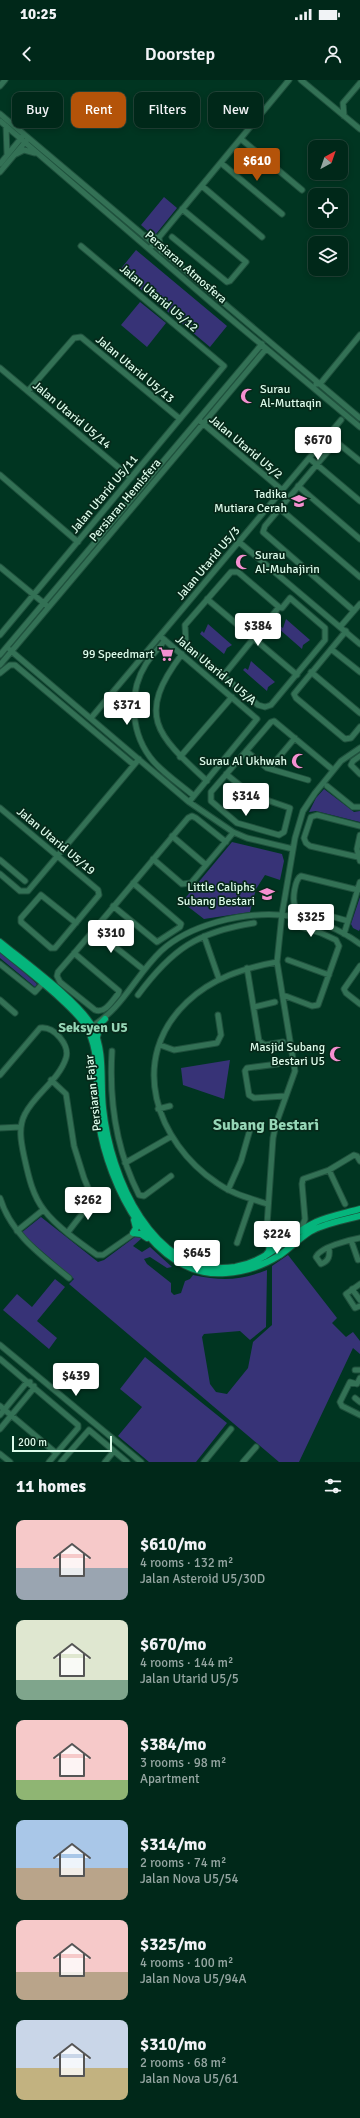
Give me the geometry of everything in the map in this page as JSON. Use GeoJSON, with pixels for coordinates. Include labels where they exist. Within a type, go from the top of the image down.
{"type":"FeatureCollection","features":[{"type":"Feature","properties":{"kind":"main road","name":"Persiaran Fajar"},"geometry":{"type":"LineString","coordinates":[[0,942],[44,982]]}},
{"type":"Feature","properties":{"kind":"main road","name":"Persiaran Fajar"},"geometry":{"type":"LineString","coordinates":[[0,948],[84,1015],[99,1045],[103,1109],[112,1150],[127,1191],[144,1227],[170,1251],[199,1265],[230,1267],[250,1263],[275,1253],[299,1232],[316,1222],[360,1209]]}},
{"type":"Feature","properties":{"kind":"main road"},"geometry":{"type":"LineString","coordinates":[[44,982],[90,1027],[96,1058],[98,1109],[102,1134],[111,1167],[136,1224],[134,1233],[141,1234],[176,1261],[205,1272],[218,1274],[242,1271],[256,1267],[275,1253],[312,1231],[360,1216]]}},
{"type":"Feature","properties":{"kind":"main road"},"geometry":{"type":"LineString","coordinates":[[84,1015],[96,1021],[105,1019]]}},
{"type":"Feature","properties":{"kind":"main road"},"geometry":{"type":"LineString","coordinates":[[99,1045],[98,1029],[105,1019]]}},
{"type":"Feature","properties":{"kind":"main road"},"geometry":{"type":"LineString","coordinates":[[130,1210],[144,1227],[152,1242]]}},
{"type":"Feature","properties":{"kind":"main road"},"geometry":{"type":"LineString","coordinates":[[270,1243],[275,1253]]}},
{"type":"Feature","properties":{"kind":"main road"},"geometry":{"type":"LineString","coordinates":[[263,1258],[268,1253],[270,1243]]}},
{"type":"Feature","properties":{"kind":"street"},"geometry":{"type":"LineString","coordinates":[[0,86],[5,80]]}},
{"type":"Feature","properties":{"kind":"street"},"geometry":{"type":"LineString","coordinates":[[151,247],[222,163],[289,80]]}},
{"type":"Feature","properties":{"kind":"street"},"geometry":{"type":"LineString","coordinates":[[302,80],[360,129]]}},
{"type":"Feature","properties":{"kind":"street"},"geometry":{"type":"LineString","coordinates":[[344,116],[343,103],[360,83]]}},
{"type":"Feature","properties":{"kind":"street","name":"Persiaran Atmosfera"},"geometry":{"type":"LineString","coordinates":[[0,114],[38,154],[151,247],[360,427]]}},
{"type":"Feature","properties":{"kind":"street","name":"Persiaran Atmosfera"},"geometry":{"type":"LineString","coordinates":[[0,121],[140,234],[151,247],[162,253],[360,418]]}},
{"type":"Feature","properties":{"kind":"street"},"geometry":{"type":"LineString","coordinates":[[6,126],[9,157]]}},
{"type":"Feature","properties":{"kind":"street"},"geometry":{"type":"LineString","coordinates":[[0,172],[9,157],[24,139]]}},
{"type":"Feature","properties":{"kind":"street"},"geometry":{"type":"LineString","coordinates":[[241,139],[302,190]]}},
{"type":"Feature","properties":{"kind":"street"},"geometry":{"type":"LineString","coordinates":[[0,164],[9,157],[24,150],[38,154]]}},
{"type":"Feature","properties":{"kind":"street"},"geometry":{"type":"LineString","coordinates":[[222,163],[282,214]]}},
{"type":"Feature","properties":{"kind":"street"},"geometry":{"type":"LineString","coordinates":[[202,186],[262,237]]}},
{"type":"Feature","properties":{"kind":"street"},"geometry":{"type":"LineString","coordinates":[[172,237],[227,282],[230,281],[246,262],[182,210]]}},
{"type":"Feature","properties":{"kind":"street"},"geometry":{"type":"LineString","coordinates":[[140,234],[159,238]]}},
{"type":"Feature","properties":{"kind":"street"},"geometry":{"type":"LineString","coordinates":[[159,238],[162,253]]}},
{"type":"Feature","properties":{"kind":"street","name":"Jalan Utarid U5/12"},"geometry":{"type":"LineString","coordinates":[[81,246],[224,366]]}},
{"type":"Feature","properties":{"kind":"street"},"geometry":{"type":"LineString","coordinates":[[241,318],[264,345],[290,360]]}},
{"type":"Feature","properties":{"kind":"street"},"geometry":{"type":"LineString","coordinates":[[292,370],[312,384],[320,384],[360,335]]}},
{"type":"Feature","properties":{"kind":"street","name":"Jalan Utarid U5/13"},"geometry":{"type":"LineString","coordinates":[[28,391],[74,338],[81,337],[180,419]]}},
{"type":"Feature","properties":{"kind":"street","name":"Persiaran Hemisfera"},"geometry":{"type":"LineString","coordinates":[[0,655],[198,419],[264,345]]}},
{"type":"Feature","properties":{"kind":"street","name":"Persiaran Hemisfera"},"geometry":{"type":"LineString","coordinates":[[0,665],[203,423],[264,345]]}},
{"type":"Feature","properties":{"kind":"street","name":"Jalan Utarid U5/11"},"geometry":{"type":"LineString","coordinates":[[0,635],[224,366]]}},
{"type":"Feature","properties":{"kind":"street","name":"Jalan Utarid U5/14"},"geometry":{"type":"LineString","coordinates":[[0,368],[131,478]]}},
{"type":"Feature","properties":{"kind":"street"},"geometry":{"type":"LineString","coordinates":[[339,409],[342,413],[341,420],[352,420]]}},
{"type":"Feature","properties":{"kind":"street","name":"Jalan Utarid U5/2"},"geometry":{"type":"LineString","coordinates":[[198,419],[282,490]]}},
{"type":"Feature","properties":{"kind":"street","name":"Jalan Utarid U5/3"},"geometry":{"type":"LineString","coordinates":[[88,726],[92,719],[160,636],[341,420]]}},
{"type":"Feature","properties":{"kind":"street"},"geometry":{"type":"LineString","coordinates":[[354,611],[264,536],[263,532],[264,526],[335,443],[339,444],[360,461]]}},
{"type":"Feature","properties":{"kind":"street"},"geometry":{"type":"LineString","coordinates":[[309,458],[360,501]]}},
{"type":"Feature","properties":{"kind":"street"},"geometry":{"type":"LineString","coordinates":[[0,475],[78,542]]}},
{"type":"Feature","properties":{"kind":"street"},"geometry":{"type":"LineString","coordinates":[[298,486],[360,539]]}},
{"type":"Feature","properties":{"kind":"street"},"geometry":{"type":"LineString","coordinates":[[279,508],[360,577]]}},
{"type":"Feature","properties":{"kind":"street"},"geometry":{"type":"LineString","coordinates":[[239,542],[360,644]]}},
{"type":"Feature","properties":{"kind":"street"},"geometry":{"type":"LineString","coordinates":[[0,567],[48,607]]}},
{"type":"Feature","properties":{"kind":"street"},"geometry":{"type":"LineString","coordinates":[[279,607],[236,571],[229,573],[185,625],[185,642],[258,705],[265,707],[271,706],[325,640],[325,628],[290,598]]}},
{"type":"Feature","properties":{"kind":"street"},"geometry":{"type":"LineString","coordinates":[[223,676],[279,607],[282,608],[297,591]]}},
{"type":"Feature","properties":{"kind":"street"},"geometry":{"type":"LineString","coordinates":[[207,599],[297,675]]}},
{"type":"Feature","properties":{"kind":"street"},"geometry":{"type":"LineString","coordinates":[[340,627],[360,604]]}},
{"type":"Feature","properties":{"kind":"street"},"geometry":{"type":"LineString","coordinates":[[346,631],[294,694],[296,698],[345,740],[351,738],[360,727]]}},
{"type":"Feature","properties":{"kind":"street","name":"Jalan Utarid A U5/A"},"geometry":{"type":"LineString","coordinates":[[160,636],[256,717],[257,722],[207,781]]}},
{"type":"Feature","properties":{"kind":"street"},"geometry":{"type":"LineString","coordinates":[[165,640],[146,664],[138,681],[134,706],[135,723],[142,744],[154,762],[194,796]]}},
{"type":"Feature","properties":{"kind":"street"},"geometry":{"type":"LineString","coordinates":[[7,647],[189,802],[233,833],[247,838],[293,849]]}},
{"type":"Feature","properties":{"kind":"street"},"geometry":{"type":"LineString","coordinates":[[331,649],[360,672]]}},
{"type":"Feature","properties":{"kind":"street"},"geometry":{"type":"LineString","coordinates":[[182,654],[163,680],[158,693],[156,706],[159,726],[163,736],[180,757],[207,781],[189,802]]}},
{"type":"Feature","properties":{"kind":"street"},"geometry":{"type":"LineString","coordinates":[[0,673],[10,665],[15,664],[134,765]]}},
{"type":"Feature","properties":{"kind":"street"},"geometry":{"type":"LineString","coordinates":[[311,672],[360,713]]}},
{"type":"Feature","properties":{"kind":"street"},"geometry":{"type":"LineString","coordinates":[[180,757],[232,697]]}},
{"type":"Feature","properties":{"kind":"street"},"geometry":{"type":"LineString","coordinates":[[226,774],[252,796],[288,806],[291,810],[284,832],[279,835],[237,823],[211,802],[211,792],[226,774],[246,751],[270,722],[276,721],[333,770]]}},
{"type":"Feature","properties":{"kind":"street"},"geometry":{"type":"LineString","coordinates":[[272,769],[273,764],[295,738]]}},
{"type":"Feature","properties":{"kind":"street"},"geometry":{"type":"LineString","coordinates":[[270,1243],[267,1225],[267,1204],[273,1138],[295,1067],[277,962],[283,904],[295,838],[306,804],[333,770],[351,753],[360,748]]}},
{"type":"Feature","properties":{"kind":"street"},"geometry":{"type":"LineString","coordinates":[[246,751],[267,768],[308,780]]}},
{"type":"Feature","properties":{"kind":"street"},"geometry":{"type":"LineString","coordinates":[[360,756],[351,764],[360,774]]}},
{"type":"Feature","properties":{"kind":"street"},"geometry":{"type":"LineString","coordinates":[[0,874],[20,891],[28,891],[139,759]]}},
{"type":"Feature","properties":{"kind":"street"},"geometry":{"type":"LineString","coordinates":[[327,786],[353,808],[360,807]]}},
{"type":"Feature","properties":{"kind":"street","name":"Jalan Utarid U5/19"},"geometry":{"type":"LineString","coordinates":[[0,808],[98,890],[99,895],[76,923]]}},
{"type":"Feature","properties":{"kind":"street"},"geometry":{"type":"LineString","coordinates":[[360,826],[321,815],[314,815],[309,820],[304,838],[306,843],[310,846],[359,859],[358,842],[360,835]]}},
{"type":"Feature","properties":{"kind":"street"},"geometry":{"type":"LineString","coordinates":[[74,953],[116,988],[118,994],[105,1009],[98,1011],[60,982],[57,976],[58,972],[172,836],[188,818],[192,816],[196,818],[226,842]]}},
{"type":"Feature","properties":{"kind":"street"},"geometry":{"type":"LineString","coordinates":[[153,859],[182,884],[187,885],[191,883],[233,833]]}},
{"type":"Feature","properties":{"kind":"street"},"geometry":{"type":"LineString","coordinates":[[172,836],[206,865]]}},
{"type":"Feature","properties":{"kind":"street"},"geometry":{"type":"LineString","coordinates":[[281,846],[286,845],[295,838]]}},
{"type":"Feature","properties":{"kind":"street"},"geometry":{"type":"LineString","coordinates":[[281,846],[292,858]]}},
{"type":"Feature","properties":{"kind":"street"},"geometry":{"type":"LineString","coordinates":[[0,860],[25,881]]}},
{"type":"Feature","properties":{"kind":"street"},"geometry":{"type":"LineString","coordinates":[[348,921],[295,906],[293,901],[297,879],[301,876],[358,890]]}},
{"type":"Feature","properties":{"kind":"street"},"geometry":{"type":"LineString","coordinates":[[344,934],[360,882]]}},
{"type":"Feature","properties":{"kind":"street"},"geometry":{"type":"LineString","coordinates":[[113,906],[157,942],[182,926],[133,883]]}},
{"type":"Feature","properties":{"kind":"street"},"geometry":{"type":"LineString","coordinates":[[41,895],[76,923],[55,948],[51,948],[21,922],[21,918],[41,895]]}},
{"type":"Feature","properties":{"kind":"street"},"geometry":{"type":"LineString","coordinates":[[90,1027],[105,1019],[120,1004],[144,970],[171,943],[199,927],[227,919],[271,913],[279,910],[283,904]]}},
{"type":"Feature","properties":{"kind":"street"},"geometry":{"type":"LineString","coordinates":[[283,904],[294,916]]}},
{"type":"Feature","properties":{"kind":"street"},"geometry":{"type":"LineString","coordinates":[[271,913],[294,916],[314,921],[344,934],[360,944]]}},
{"type":"Feature","properties":{"kind":"street"},"geometry":{"type":"LineString","coordinates":[[271,913],[281,924]]}},
{"type":"Feature","properties":{"kind":"street"},"geometry":{"type":"LineString","coordinates":[[281,924],[287,918],[294,916]]}},
{"type":"Feature","properties":{"kind":"street"},"geometry":{"type":"LineString","coordinates":[[138,995],[169,958],[186,945],[204,936],[228,928],[254,923]]}},
{"type":"Feature","properties":{"kind":"street"},"geometry":{"type":"LineString","coordinates":[[283,995],[316,1006],[320,1002],[339,946],[338,942],[321,932],[291,924]]}},
{"type":"Feature","properties":{"kind":"street"},"geometry":{"type":"LineString","coordinates":[[94,930],[144,970]]}},
{"type":"Feature","properties":{"kind":"street"},"geometry":{"type":"LineString","coordinates":[[204,936],[219,979]]}},
{"type":"Feature","properties":{"kind":"street"},"geometry":{"type":"LineString","coordinates":[[288,960],[329,975]]}},
{"type":"Feature","properties":{"kind":"street"},"geometry":{"type":"LineString","coordinates":[[267,1204],[228,1190],[216,1183],[195,1165],[172,1136],[158,1109],[153,1081],[155,1061],[165,1031],[180,1009],[195,995],[219,979],[247,968],[277,962]]}},
{"type":"Feature","properties":{"kind":"street"},"geometry":{"type":"LineString","coordinates":[[0,964],[35,992],[44,982]]}},
{"type":"Feature","properties":{"kind":"street"},"geometry":{"type":"LineString","coordinates":[[360,966],[344,989],[346,993],[360,1004]]}},
{"type":"Feature","properties":{"kind":"street"},"geometry":{"type":"LineString","coordinates":[[247,968],[259,1041],[265,1045],[283,1042]]}},
{"type":"Feature","properties":{"kind":"street"},"geometry":{"type":"LineString","coordinates":[[0,1000],[15,1013]]}},
{"type":"Feature","properties":{"kind":"street"},"geometry":{"type":"LineString","coordinates":[[254,1007],[275,1002]]}},
{"type":"Feature","properties":{"kind":"street"},"geometry":{"type":"LineString","coordinates":[[160,1045],[174,1050],[217,1043],[221,1035],[218,1015]]}},
{"type":"Feature","properties":{"kind":"street"},"geometry":{"type":"LineString","coordinates":[[0,1076],[40,1028],[45,1027],[54,1031],[62,1041],[66,1052],[63,1066],[26,1112],[21,1127],[22,1147],[33,1189],[43,1210],[97,1255],[101,1256],[144,1227]]}},
{"type":"Feature","properties":{"kind":"street"},"geometry":{"type":"LineString","coordinates":[[112,1051],[111,1084],[115,1122],[125,1163],[132,1182],[141,1196],[146,1195],[171,1176]]}},
{"type":"Feature","properties":{"kind":"street"},"geometry":{"type":"LineString","coordinates":[[278,1064],[247,1068],[245,1071],[249,1095],[254,1098],[285,1096]]}},
{"type":"Feature","properties":{"kind":"street"},"geometry":{"type":"LineString","coordinates":[[52,1080],[66,1094],[74,1146],[91,1195],[89,1205],[68,1232]]}},
{"type":"Feature","properties":{"kind":"street"},"geometry":{"type":"LineString","coordinates":[[158,1109],[170,1106]]}},
{"type":"Feature","properties":{"kind":"street"},"geometry":{"type":"LineString","coordinates":[[228,1190],[241,1161],[251,1126]]}},
{"type":"Feature","properties":{"kind":"street"},"geometry":{"type":"LineString","coordinates":[[0,1128],[21,1127]]}},
{"type":"Feature","properties":{"kind":"street"},"geometry":{"type":"LineString","coordinates":[[125,1163],[172,1136]]}},
{"type":"Feature","properties":{"kind":"street"},"geometry":{"type":"LineString","coordinates":[[299,1232],[303,1227],[305,1219],[302,1184],[303,1179],[329,1170],[352,1156],[356,1155],[360,1161]]}},
{"type":"Feature","properties":{"kind":"street"},"geometry":{"type":"LineString","coordinates":[[329,1170],[345,1204]]}},
{"type":"Feature","properties":{"kind":"street"},"geometry":{"type":"LineString","coordinates":[[0,1198],[8,1218],[17,1231],[32,1248],[69,1278]]}},
{"type":"Feature","properties":{"kind":"street"},"geometry":{"type":"LineString","coordinates":[[238,1243],[252,1199]]}},
{"type":"Feature","properties":{"kind":"street"},"geometry":{"type":"LineString","coordinates":[[17,1231],[43,1210]]}},
{"type":"Feature","properties":{"kind":"street"},"geometry":{"type":"LineString","coordinates":[[305,1219],[308,1223],[316,1222]]}},
{"type":"Feature","properties":{"kind":"street"},"geometry":{"type":"LineString","coordinates":[[329,1248],[360,1238]]}},
{"type":"Feature","properties":{"kind":"street"},"geometry":{"type":"LineString","coordinates":[[351,1240],[358,1260]]}},
{"type":"Feature","properties":{"kind":"street"},"geometry":{"type":"LineString","coordinates":[[360,1284],[347,1292],[347,1296],[355,1308],[360,1306]]}},
{"type":"Feature","properties":{"kind":"street"},"geometry":{"type":"LineString","coordinates":[[352,1289],[360,1300]]}},
{"type":"Feature","properties":{"kind":"street"},"geometry":{"type":"LineString","coordinates":[[0,1345],[141,1462]]}},
{"type":"Feature","properties":{"kind":"street"},"geometry":{"type":"LineString","coordinates":[[0,1359],[32,1384],[78,1425],[78,1428],[49,1462]]}},
{"type":"Feature","properties":{"kind":"street"},"geometry":{"type":"LineString","coordinates":[[0,1415],[2,1408],[39,1377]]}},
{"type":"Feature","properties":{"kind":"street"},"geometry":{"type":"LineString","coordinates":[[360,1381],[357,1384],[350,1382],[340,1402],[342,1406],[360,1414]]}},
{"type":"Feature","properties":{"kind":"street"},"geometry":{"type":"LineString","coordinates":[[0,1429],[11,1416],[32,1384]]}},
{"type":"Feature","properties":{"kind":"street"},"geometry":{"type":"LineString","coordinates":[[355,1398],[360,1402]]}},
{"type":"Feature","properties":{"kind":"street"},"geometry":{"type":"LineString","coordinates":[[2,1408],[56,1454]]}},
{"type":"Feature","properties":{"kind":"street"},"geometry":{"type":"LineString","coordinates":[[204,1462],[231,1429]]}},
{"type":"Feature","properties":{"kind":"street"},"geometry":{"type":"LineString","coordinates":[[61,1462],[89,1430],[127,1462]]}},
{"type":"Feature","properties":{"kind":"street"},"geometry":{"type":"LineString","coordinates":[[243,1462],[256,1447]]}},
{"type":"Feature","properties":{"kind":"street"},"geometry":{"type":"LineString","coordinates":[[105,1462],[114,1451]]}},
{"type":"Feature","properties":{"kind":"street"},"geometry":{"type":"LineString","coordinates":[[0,1454],[10,1462]]}},
{"type":"Feature","properties":{"kind":"shaded area"},"geometry":{"type":"Polygon","coordinates":[[[164,197],[177,208],[156,234],[150,233],[141,225],[164,197]]]}},
{"type":"Feature","properties":{"kind":"shaded area"},"geometry":{"type":"Polygon","coordinates":[[[136,250],[227,326],[210,347],[119,271],[136,250]]]}},
{"type":"Feature","properties":{"kind":"shaded area"},"geometry":{"type":"Polygon","coordinates":[[[140,302],[166,323],[147,347],[121,325],[140,302]]]}},
{"type":"Feature","properties":{"kind":"shaded area"},"geometry":{"type":"Polygon","coordinates":[[[286,619],[310,640],[303,645],[302,649],[278,628],[280,626],[283,628],[286,619]]]}},
{"type":"Feature","properties":{"kind":"shaded area"},"geometry":{"type":"Polygon","coordinates":[[[208,624],[232,645],[227,648],[224,654],[200,634],[202,631],[204,633],[208,624]]]}},
{"type":"Feature","properties":{"kind":"shaded area"},"geometry":{"type":"Polygon","coordinates":[[[251,661],[275,682],[268,687],[267,691],[243,670],[245,668],[248,670],[251,661]]]}},
{"type":"Feature","properties":{"kind":"shaded area"},"geometry":{"type":"Polygon","coordinates":[[[324,789],[354,812],[360,811],[360,822],[316,811],[309,812],[316,798],[324,789]]]}},
{"type":"Feature","properties":{"kind":"shaded area"},"geometry":{"type":"Polygon","coordinates":[[[232,842],[282,854],[284,861],[280,880],[265,875],[256,889],[250,912],[204,919],[182,902],[232,842]]]}},
{"type":"Feature","properties":{"kind":"shaded area"},"geometry":{"type":"Polygon","coordinates":[[[360,897],[359,931],[353,928],[351,924],[360,897]]]}},
{"type":"Feature","properties":{"kind":"shaded area"},"geometry":{"type":"Polygon","coordinates":[[[0,951],[37,984],[35,987],[0,958],[0,951]]]}},
{"type":"Feature","properties":{"kind":"shaded area"},"geometry":{"type":"Polygon","coordinates":[[[230,1060],[224,1099],[183,1085],[181,1068],[230,1060]]]}},
{"type":"Feature","properties":{"kind":"shaded area"},"geometry":{"type":"Polygon","coordinates":[[[41,1217],[98,1262],[104,1260],[135,1237],[142,1238],[133,1246],[142,1252],[150,1247],[172,1267],[167,1268],[150,1257],[144,1259],[147,1264],[171,1283],[171,1292],[174,1295],[181,1293],[185,1281],[190,1279],[193,1275],[230,1279],[257,1274],[267,1270],[266,1327],[250,1340],[240,1331],[204,1334],[202,1337],[210,1384],[216,1392],[227,1394],[248,1368],[253,1342],[272,1325],[272,1266],[288,1255],[337,1318],[332,1323],[346,1337],[353,1332],[360,1341],[360,1354],[353,1348],[299,1462],[279,1462],[69,1284],[74,1279],[21,1233],[41,1217]]]}},
{"type":"Feature","properties":{"kind":"shaded area"},"geometry":{"type":"Polygon","coordinates":[[[55,1279],[65,1287],[37,1321],[57,1338],[49,1349],[3,1310],[17,1294],[32,1307],[55,1279]]]}},
{"type":"Feature","properties":{"kind":"shaded area"},"geometry":{"type":"Polygon","coordinates":[[[145,1357],[227,1423],[196,1462],[149,1462],[118,1436],[142,1407],[120,1389],[145,1357]]]}},
{"type":"Feature","properties":{"kind":"place","name":"Surau Al-Muttaqin"},"geometry":{"type":"Point","coordinates":[248,396]}},
{"type":"Feature","properties":{"kind":"place","name":"Tadika Mutiara Cerah"},"geometry":{"type":"Point","coordinates":[299,501]}},
{"type":"Feature","properties":{"kind":"place","name":"Surau Al-Muhajirin"},"geometry":{"type":"Point","coordinates":[243,562]}},
{"type":"Feature","properties":{"kind":"place","name":"99 Speedmart"},"geometry":{"type":"Point","coordinates":[166,654]}},
{"type":"Feature","properties":{"kind":"place","name":"Surau Al Ukhwah"},"geometry":{"type":"Point","coordinates":[299,761]}},
{"type":"Feature","properties":{"kind":"place","name":"Little Caliphs Subang Bestari"},"geometry":{"type":"Point","coordinates":[267,894]}},
{"type":"Feature","properties":{"kind":"place","name":"Masjid Subang Bestari U5"},"geometry":{"type":"Point","coordinates":[337,1054]}},
{"type":"Feature","properties":{"kind":"district","name":"Seksyen U5"},"geometry":{"type":"Point","coordinates":[93,1027]}},
{"type":"Feature","properties":{"kind":"district","name":"Subang Bestari"},"geometry":{"type":"Point","coordinates":[266,1124]}}]}
